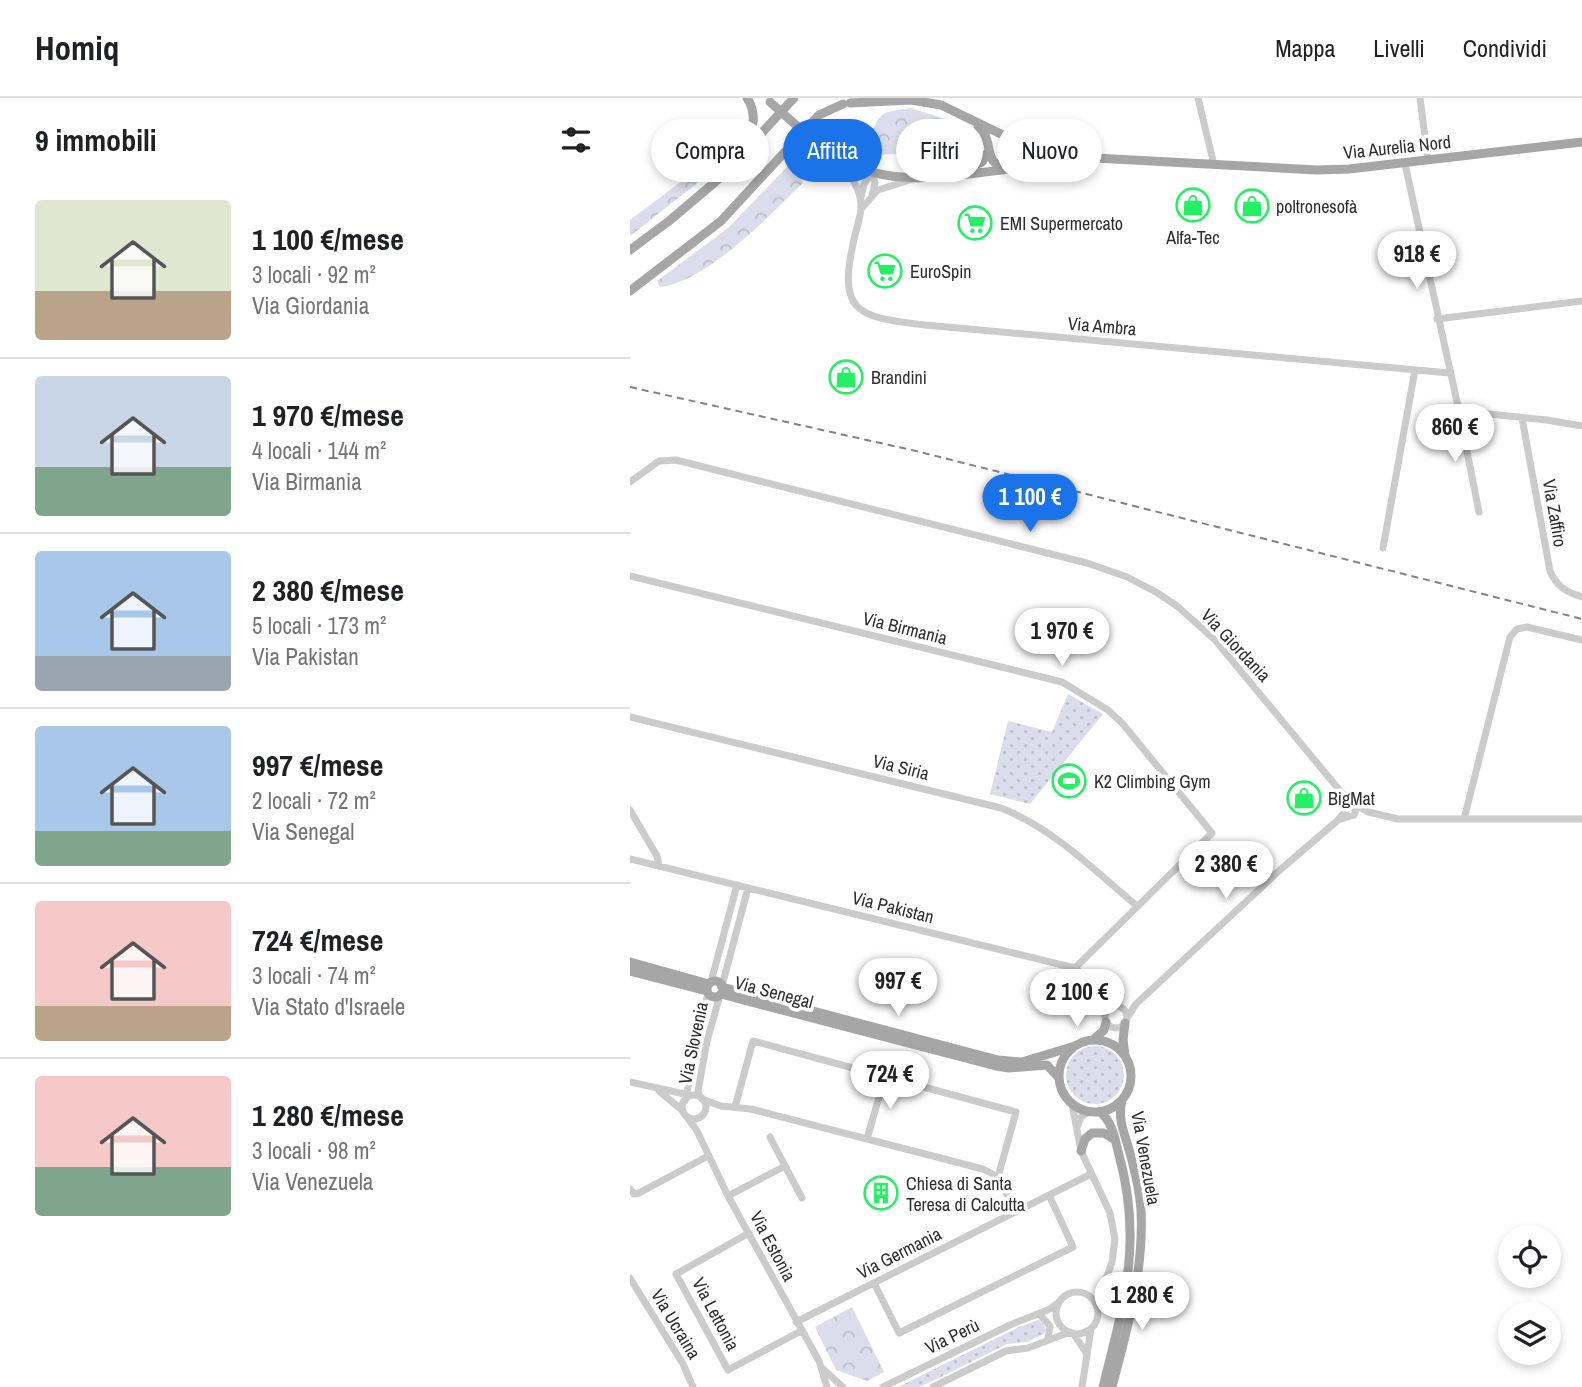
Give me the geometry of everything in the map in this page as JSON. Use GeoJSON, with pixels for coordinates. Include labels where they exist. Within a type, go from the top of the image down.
{"type":"FeatureCollection","features":[{"type":"Feature","properties":{"kind":"main road"},"geometry":{"type":"LineString","coordinates":[[747,98],[753,112],[753,119]]}},
{"type":"Feature","properties":{"kind":"main road"},"geometry":{"type":"LineString","coordinates":[[769,125],[794,98]]}},
{"type":"Feature","properties":{"kind":"main road"},"geometry":{"type":"LineString","coordinates":[[829,98],[847,104],[911,100],[942,105],[958,111]]}},
{"type":"Feature","properties":{"kind":"main road"},"geometry":{"type":"LineString","coordinates":[[630,291],[721,221],[819,115],[860,98]]}},
{"type":"Feature","properties":{"kind":"main road"},"geometry":{"type":"LineString","coordinates":[[932,98],[958,111],[987,135],[989,150],[997,164]]}},
{"type":"Feature","properties":{"kind":"main road","name":"Via Aurelia Nord"},"geometry":{"type":"LineString","coordinates":[[767,100],[789,119]]}},
{"type":"Feature","properties":{"kind":"main road","name":"Via Aurelia Nord"},"geometry":{"type":"LineString","coordinates":[[958,111],[997,130]]}},
{"type":"Feature","properties":{"kind":"main road","name":"Via Aurelia Nord"},"geometry":{"type":"LineString","coordinates":[[1102,160],[1317,170],[1405,164],[1582,142]]}},
{"type":"Feature","properties":{"kind":"main road"},"geometry":{"type":"LineString","coordinates":[[983,161],[989,150]]}},
{"type":"Feature","properties":{"kind":"main road"},"geometry":{"type":"LineString","coordinates":[[630,250],[716,182]]}},
{"type":"Feature","properties":{"kind":"main road","name":"Via Senegal"},"geometry":{"type":"LineString","coordinates":[[630,962],[709,988]]}},
{"type":"Feature","properties":{"kind":"main road","name":"Via Senegal"},"geometry":{"type":"LineString","coordinates":[[630,971],[709,988]]}},
{"type":"Feature","properties":{"kind":"main road"},"geometry":{"type":"LineString","coordinates":[[718,982],[721,991],[713,997],[709,988],[718,982]]}},
{"type":"Feature","properties":{"kind":"main road","name":"Via Senegal"},"geometry":{"type":"LineString","coordinates":[[721,991],[998,1060],[1022,1062],[1075,1046]]}},
{"type":"Feature","properties":{"kind":"main road","name":"Via Senegal"},"geometry":{"type":"LineString","coordinates":[[721,991],[996,1066],[1009,1068],[1047,1065],[1059,1078]]}},
{"type":"Feature","properties":{"kind":"main road","name":"Via Venezuela"},"geometry":{"type":"LineString","coordinates":[[1112,1387],[1136,1290],[1141,1248],[1136,1175],[1119,1118],[1131,1076],[1123,1040],[1126,1021]]}},
{"type":"Feature","properties":{"kind":"main road"},"geometry":{"type":"LineString","coordinates":[[1093,1040],[1104,1030],[1106,1022]]}},
{"type":"Feature","properties":{"kind":"main road"},"geometry":{"type":"LineString","coordinates":[[1072,1104],[1063,1092],[1059,1078],[1063,1060],[1075,1046],[1101,1040],[1115,1046],[1126,1057]]}},
{"type":"Feature","properties":{"kind":"main road","name":"Via Venezuela"},"geometry":{"type":"LineString","coordinates":[[1072,1104],[1088,1112],[1100,1112],[1122,1100]]}},
{"type":"Feature","properties":{"kind":"main road","name":"Via Venezuela"},"geometry":{"type":"LineString","coordinates":[[1100,1112],[1109,1122],[1125,1177],[1129,1203],[1130,1269],[1103,1387]]}},
{"type":"Feature","properties":{"kind":"main road"},"geometry":{"type":"LineString","coordinates":[[1081,1151],[1085,1139],[1092,1133],[1104,1133],[1115,1140]]}},
{"type":"Feature","properties":{"kind":"street"},"geometry":{"type":"LineString","coordinates":[[1198,98],[1214,165]]}},
{"type":"Feature","properties":{"kind":"street"},"geometry":{"type":"LineString","coordinates":[[1420,98],[1428,160]]}},
{"type":"Feature","properties":{"kind":"street"},"geometry":{"type":"LineString","coordinates":[[1405,164],[1479,512]]}},
{"type":"Feature","properties":{"kind":"street"},"geometry":{"type":"LineString","coordinates":[[853,182],[861,209]]}},
{"type":"Feature","properties":{"kind":"street"},"geometry":{"type":"LineString","coordinates":[[860,199],[865,182]]}},
{"type":"Feature","properties":{"kind":"street"},"geometry":{"type":"LineString","coordinates":[[872,196],[875,182]]}},
{"type":"Feature","properties":{"kind":"street"},"geometry":{"type":"LineString","coordinates":[[861,209],[882,188],[903,182]]}},
{"type":"Feature","properties":{"kind":"street","name":"Via Ambra"},"geometry":{"type":"LineString","coordinates":[[861,209],[850,257],[848,284],[857,307],[885,321],[1450,373]]}},
{"type":"Feature","properties":{"kind":"street"},"geometry":{"type":"LineString","coordinates":[[1437,319],[1582,301]]}},
{"type":"Feature","properties":{"kind":"street"},"geometry":{"type":"LineString","coordinates":[[1383,548],[1415,370]]}},
{"type":"Feature","properties":{"kind":"street"},"geometry":{"type":"LineString","coordinates":[[1459,411],[1582,426]]}},
{"type":"Feature","properties":{"kind":"street","name":"Via Zaffiro"},"geometry":{"type":"LineString","coordinates":[[1522,418],[1550,571],[1558,585],[1582,597]]}},
{"type":"Feature","properties":{"kind":"street","name":"Via Giordania"},"geometry":{"type":"LineString","coordinates":[[630,482],[659,461],[676,460],[1087,563],[1127,577],[1177,606],[1215,640],[1346,799],[1368,813],[1398,819],[1582,819]]}},
{"type":"Feature","properties":{"kind":"street","name":"Via Birmania"},"geometry":{"type":"LineString","coordinates":[[630,576],[1062,682],[1100,704],[1122,723],[1212,833],[1075,968]]}},
{"type":"Feature","properties":{"kind":"street"},"geometry":{"type":"LineString","coordinates":[[1464,819],[1510,636],[1517,629],[1527,627],[1582,640]]}},
{"type":"Feature","properties":{"kind":"street","name":"Via Siria"},"geometry":{"type":"LineString","coordinates":[[630,717],[1001,808],[1020,815],[1044,830],[1137,906]]}},
{"type":"Feature","properties":{"kind":"street"},"geometry":{"type":"LineString","coordinates":[[1346,799],[1346,810]]}},
{"type":"Feature","properties":{"kind":"street"},"geometry":{"type":"LineString","coordinates":[[1136,1004],[1113,1005],[1105,1015],[1106,1022],[1114,1028],[1120,1027],[1136,1004],[1274,875],[1337,821],[1346,810],[1357,806],[1354,815]]}},
{"type":"Feature","properties":{"kind":"street"},"geometry":{"type":"LineString","coordinates":[[630,810],[657,856],[659,866]]}},
{"type":"Feature","properties":{"kind":"street"},"geometry":{"type":"LineString","coordinates":[[1337,821],[1360,812],[1368,813]]}},
{"type":"Feature","properties":{"kind":"street","name":"Via Pakistan"},"geometry":{"type":"LineString","coordinates":[[630,859],[1075,968]]}},
{"type":"Feature","properties":{"kind":"street","name":"Via Slovenia"},"geometry":{"type":"LineString","coordinates":[[691,1096],[709,988],[737,885]]}},
{"type":"Feature","properties":{"kind":"street","name":"Via Slovenia"},"geometry":{"type":"LineString","coordinates":[[691,1096],[698,1091],[707,1041],[747,888]]}},
{"type":"Feature","properties":{"kind":"street"},"geometry":{"type":"LineString","coordinates":[[1075,968],[1113,1005],[1126,1011],[1126,1021]]}},
{"type":"Feature","properties":{"kind":"street"},"geometry":{"type":"LineString","coordinates":[[735,1107],[753,1041],[885,1076],[1016,1112],[998,1177]]}},
{"type":"Feature","properties":{"kind":"street"},"geometry":{"type":"LineString","coordinates":[[867,1139],[885,1076]]}},
{"type":"Feature","properties":{"kind":"street"},"geometry":{"type":"LineString","coordinates":[[630,1082],[691,1096],[722,1107],[735,1107],[983,1169],[998,1177],[1016,1212]]}},
{"type":"Feature","properties":{"kind":"street","name":"Via Estonia"},"geometry":{"type":"LineString","coordinates":[[656,1089],[685,1114],[699,1137],[728,1196],[823,1369],[827,1387]]}},
{"type":"Feature","properties":{"kind":"street"},"geometry":{"type":"LineString","coordinates":[[691,1096],[685,1114],[694,1119],[722,1107]]}},
{"type":"Feature","properties":{"kind":"street"},"geometry":{"type":"LineString","coordinates":[[691,1096],[706,1106],[699,1137]]}},
{"type":"Feature","properties":{"kind":"street"},"geometry":{"type":"LineString","coordinates":[[1072,1104],[1081,1151],[1113,1223],[1114,1252],[1097,1305],[1097,1319],[1091,1328],[1082,1387]]}},
{"type":"Feature","properties":{"kind":"street"},"geometry":{"type":"LineString","coordinates":[[1077,1129],[1081,1118],[1088,1112]]}},
{"type":"Feature","properties":{"kind":"street"},"geometry":{"type":"LineString","coordinates":[[770,1136],[802,1198]]}},
{"type":"Feature","properties":{"kind":"street"},"geometry":{"type":"LineString","coordinates":[[630,1189],[634,1194],[639,1193],[708,1156]]}},
{"type":"Feature","properties":{"kind":"street"},"geometry":{"type":"LineString","coordinates":[[728,1196],[785,1166]]}},
{"type":"Feature","properties":{"kind":"street","name":"Via Germania"},"geometry":{"type":"LineString","coordinates":[[796,1322],[1091,1174]]}},
{"type":"Feature","properties":{"kind":"street"},"geometry":{"type":"LineString","coordinates":[[874,1283],[899,1333],[1073,1247],[1049,1195]]}},
{"type":"Feature","properties":{"kind":"street","name":"Via Lettonia"},"geometry":{"type":"LineString","coordinates":[[748,1233],[676,1273],[728,1370],[801,1331]]}},
{"type":"Feature","properties":{"kind":"street","name":"Via Perù"},"geometry":{"type":"LineString","coordinates":[[885,1387],[1037,1316],[1069,1294],[1095,1288],[1106,1277]]}},
{"type":"Feature","properties":{"kind":"street","name":"Via Ucraina"},"geometry":{"type":"LineString","coordinates":[[630,1278],[683,1364],[693,1387]]}},
{"type":"Feature","properties":{"kind":"street"},"geometry":{"type":"LineString","coordinates":[[1082,1292],[1097,1305]]}},
{"type":"Feature","properties":{"kind":"street"},"geometry":{"type":"LineString","coordinates":[[1048,1339],[1055,1333],[1059,1302]]}},
{"type":"Feature","properties":{"kind":"street"},"geometry":{"type":"LineString","coordinates":[[1037,1316],[1058,1321],[1087,1354]]}},
{"type":"Feature","properties":{"kind":"street"},"geometry":{"type":"LineString","coordinates":[[1037,1316],[1050,1326],[1048,1339]]}},
{"type":"Feature","properties":{"kind":"street"},"geometry":{"type":"LineString","coordinates":[[933,1387],[1006,1352],[1028,1348],[1071,1333],[1082,1333],[1091,1328]]}},
{"type":"Feature","properties":{"kind":"street","name":"Via Estonia"},"geometry":{"type":"LineString","coordinates":[[823,1369],[843,1387]]}},
{"type":"Feature","properties":{"kind":"green space"},"geometry":{"type":"Polygon","coordinates":[[[910,108],[946,119],[896,119],[896,154],[882,155],[882,119],[879,119],[891,111],[910,108]]]}},
{"type":"Feature","properties":{"kind":"green space"},"geometry":{"type":"Polygon","coordinates":[[[783,171],[783,182],[803,182],[718,260],[679,282],[660,287],[657,281],[728,228],[783,171]]]}},
{"type":"Feature","properties":{"kind":"green space"},"geometry":{"type":"Polygon","coordinates":[[[681,182],[699,182],[630,236],[630,220],[681,182]]]}},
{"type":"Feature","properties":{"kind":"green space"},"geometry":{"type":"Polygon","coordinates":[[[1068,694],[1103,714],[1030,804],[990,794],[1008,721],[1052,732],[1068,694]]]}},
{"type":"Feature","properties":{"kind":"green space"},"geometry":{"type":"Polygon","coordinates":[[[1095,1046],[1111,1051],[1119,1059],[1124,1075],[1119,1091],[1111,1099],[1095,1104],[1079,1099],[1071,1091],[1066,1075],[1071,1059],[1079,1051],[1095,1046]]]}},
{"type":"Feature","properties":{"kind":"green space"},"geometry":{"type":"Polygon","coordinates":[[[852,1307],[884,1372],[867,1381],[836,1370],[815,1327],[852,1307]]]}},
{"type":"Feature","properties":{"kind":"green space"},"geometry":{"type":"Polygon","coordinates":[[[1038,1320],[1046,1330],[1044,1334],[1027,1342],[1007,1344],[920,1387],[898,1387],[1019,1327],[1038,1320]]]}},
{"type":"Feature","properties":{"kind":"railway"},"geometry":{"type":"LineString","coordinates":[[630,387],[916,451],[1582,619]]}},
{"type":"Feature","properties":{"kind":"place","name":"Alfa-Tec"},"geometry":{"type":"Point","coordinates":[1193,205]}},
{"type":"Feature","properties":{"kind":"place","name":"poltronesofà"},"geometry":{"type":"Point","coordinates":[1252,206]}},
{"type":"Feature","properties":{"kind":"place","name":"EMI Supermercato"},"geometry":{"type":"Point","coordinates":[975,223]}},
{"type":"Feature","properties":{"kind":"place","name":"EuroSpin"},"geometry":{"type":"Point","coordinates":[885,271]}},
{"type":"Feature","properties":{"kind":"place","name":"Brandini"},"geometry":{"type":"Point","coordinates":[846,377]}},
{"type":"Feature","properties":{"kind":"place","name":"K2 Climbing Gym"},"geometry":{"type":"Point","coordinates":[1069,781]}},
{"type":"Feature","properties":{"kind":"place","name":"BigMat"},"geometry":{"type":"Point","coordinates":[1304,798]}},
{"type":"Feature","properties":{"kind":"place","name":"Chiesa di Santa Teresa di Calcutta"},"geometry":{"type":"Point","coordinates":[881,1193]}}]}
